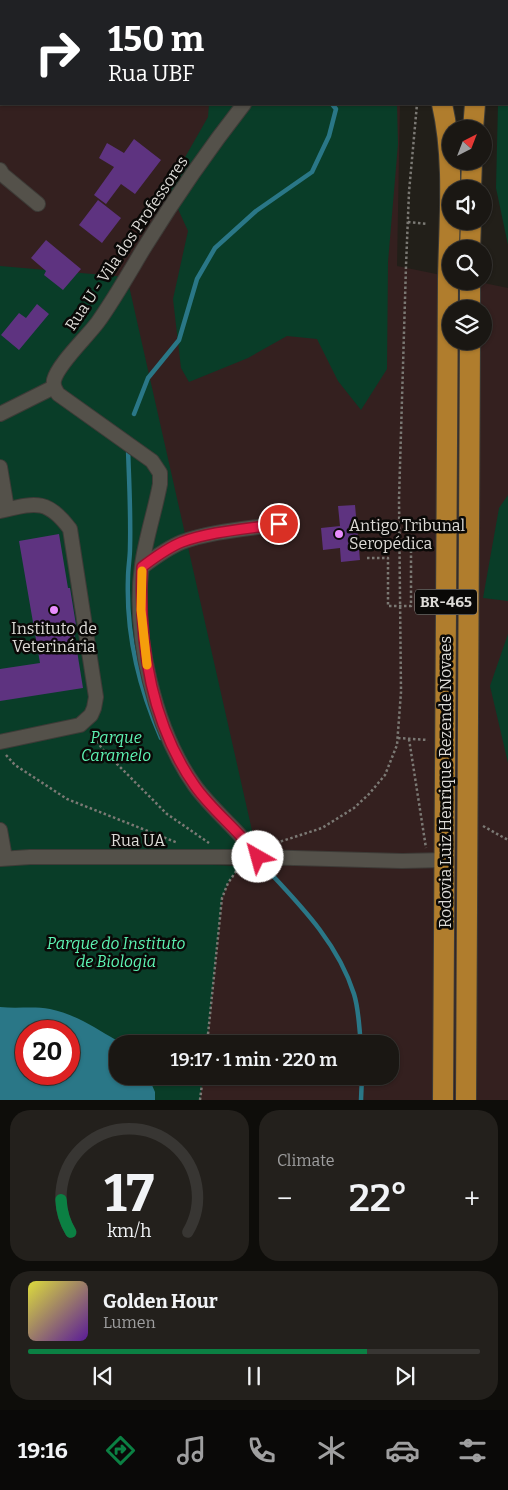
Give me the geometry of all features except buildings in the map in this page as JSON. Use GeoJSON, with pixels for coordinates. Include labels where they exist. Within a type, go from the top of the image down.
{"type":"FeatureCollection","features":[{"type":"Feature","properties":{"kind":"highway","name":"Rodovia Luiz Henrique Rezende Novaes"},"geometry":{"type":"LineString","coordinates":[[442,105],[448,135],[450,163],[443,1100]]}},
{"type":"Feature","properties":{"kind":"highway"},"geometry":{"type":"LineString","coordinates":[[474,120],[475,105]]}},
{"type":"Feature","properties":{"kind":"highway","name":"Rodovia Luiz Henrique Rezende Novaes"},"geometry":{"type":"LineString","coordinates":[[466,1100],[470,350]]}},
{"type":"Feature","properties":{"kind":"lane","name":"Rua U - Vila dos Professores"},"geometry":{"type":"LineString","coordinates":[[54,387],[54,379],[59,369],[87,337],[108,308],[189,179],[243,105]]}},
{"type":"Feature","properties":{"kind":"lane"},"geometry":{"type":"LineString","coordinates":[[0,170],[3,175],[38,204]]}},
{"type":"Feature","properties":{"kind":"lane"},"geometry":{"type":"LineString","coordinates":[[0,414],[54,387],[58,394],[141,452],[158,467],[160,484],[142,567],[140,598],[145,650],[160,718],[172,746],[195,786],[215,812],[238,832],[258,857]]}},
{"type":"Feature","properties":{"kind":"lane"},"geometry":{"type":"LineString","coordinates":[[0,467],[4,510],[26,504],[40,504],[48,507],[61,517],[70,529],[96,698],[91,715],[83,723],[73,728],[2,748]]}},
{"type":"Feature","properties":{"kind":"lane"},"geometry":{"type":"LineString","coordinates":[[142,567],[159,554],[183,542],[205,536],[279,524]]}},
{"type":"Feature","properties":{"kind":"lane"},"geometry":{"type":"LineString","coordinates":[[0,830],[2,858]]}},
{"type":"Feature","properties":{"kind":"lane","name":"Rua UA"},"geometry":{"type":"LineString","coordinates":[[2,858],[258,857],[445,860]]}},
{"type":"Feature","properties":{"kind":"path"},"geometry":{"type":"LineString","coordinates":[[207,1035],[222,898],[228,883],[240,866],[258,857],[271,845],[322,828],[354,808],[385,775],[392,760],[398,738],[401,692],[399,499],[408,222],[417,105]]}},
{"type":"Feature","properties":{"kind":"path"},"geometry":{"type":"LineString","coordinates":[[408,222],[428,224]]}},
{"type":"Feature","properties":{"kind":"path"},"geometry":{"type":"LineString","coordinates":[[367,558],[388,558],[388,606],[411,606],[411,545],[415,545]]}},
{"type":"Feature","properties":{"kind":"path"},"geometry":{"type":"LineString","coordinates":[[83,723],[104,751],[167,814],[231,858]]}},
{"type":"Feature","properties":{"kind":"path"},"geometry":{"type":"LineString","coordinates":[[398,738],[428,740]]}},
{"type":"Feature","properties":{"kind":"path"},"geometry":{"type":"LineString","coordinates":[[2,748],[15,765],[67,799],[180,844]]}},
{"type":"Feature","properties":{"kind":"path"},"geometry":{"type":"LineString","coordinates":[[468,818],[508,840]]}},
{"type":"Feature","properties":{"kind":"path"},"geometry":{"type":"LineString","coordinates":[[200,1100],[202,1085]]}},
{"type":"Feature","properties":{"kind":"shaded area"},"geometry":{"type":"Polygon","coordinates":[[[0,105],[400,105],[397,266],[442,275],[442,290],[492,290],[492,285],[508,288],[508,1100],[0,1100],[0,105]]]}},
{"type":"Feature","properties":{"kind":"green space"},"geometry":{"type":"Polygon","coordinates":[[[209,105],[397,105],[398,144],[388,262],[387,369],[361,410],[338,381],[317,339],[287,336],[248,358],[189,382],[181,368],[173,299],[188,231],[168,187],[208,117],[209,105]]]}},
{"type":"Feature","properties":{"kind":"green space"},"geometry":{"type":"Polygon","coordinates":[[[498,105],[508,105],[508,245],[496,188],[498,105]]]}},
{"type":"Feature","properties":{"kind":"green space","name":"Parque Caramelo"},"geometry":{"type":"Polygon","coordinates":[[[0,266],[127,277],[258,857],[134,862],[240,866],[228,883],[222,898],[208,1035],[109,1035],[109,1085],[202,1085],[200,1100],[0,1100],[0,266]]]}},
{"type":"Feature","properties":{"kind":"green space"},"geometry":{"type":"Polygon","coordinates":[[[508,495],[508,601],[483,598],[499,508],[508,495]]]}},
{"type":"Feature","properties":{"kind":"green space"},"geometry":{"type":"Polygon","coordinates":[[[508,634],[508,763],[490,686],[508,634]]]}},
{"type":"Feature","properties":{"kind":"water"},"geometry":{"type":"Polygon","coordinates":[[[0,1007],[38,1008],[59,1011],[68,1014],[80,1020],[92,1026],[109,1036],[109,1085],[152,1085],[155,1092],[155,1100],[0,1100],[0,1007]]]}},
{"type":"Feature","properties":{"kind":"waterway"},"geometry":{"type":"LineString","coordinates":[[134,414],[148,378],[179,340],[197,279],[215,248],[256,211],[312,172],[329,136],[336,109],[333,105]]}},
{"type":"Feature","properties":{"kind":"waterway"},"geometry":{"type":"LineString","coordinates":[[128,448],[130,523],[129,619],[140,680],[161,738]]}},
{"type":"Feature","properties":{"kind":"waterway"},"geometry":{"type":"LineString","coordinates":[[259,861],[301,906],[337,956],[347,974],[356,1000],[360,1035]]}},
{"type":"Feature","properties":{"kind":"waterway"},"geometry":{"type":"LineString","coordinates":[[361,1100],[362,1085]]}},
{"type":"Feature","properties":{"kind":"slow traffic"},"geometry":{"type":"LineString","coordinates":[[142,571],[140,598],[147,665]]}},
{"type":"Feature","properties":{"kind":"place","name":"Antigo Tribunal Seropédica"},"geometry":{"type":"Point","coordinates":[339,534]}},
{"type":"Feature","properties":{"kind":"place","name":"Instituto de Veterinária"},"geometry":{"type":"Point","coordinates":[54,610]}},
{"type":"Feature","properties":{"kind":"route"},"geometry":{"type":"LineString","coordinates":[[258,857],[238,832],[215,812],[195,786],[172,746],[160,718],[150,678],[140,598],[142,567],[172,547],[205,536],[279,524]]}},
{"type":"Feature","properties":{"kind":"park label","name":"Parque do Instituto de Biologia"},"geometry":{"type":"Point","coordinates":[116,952]}}]}
